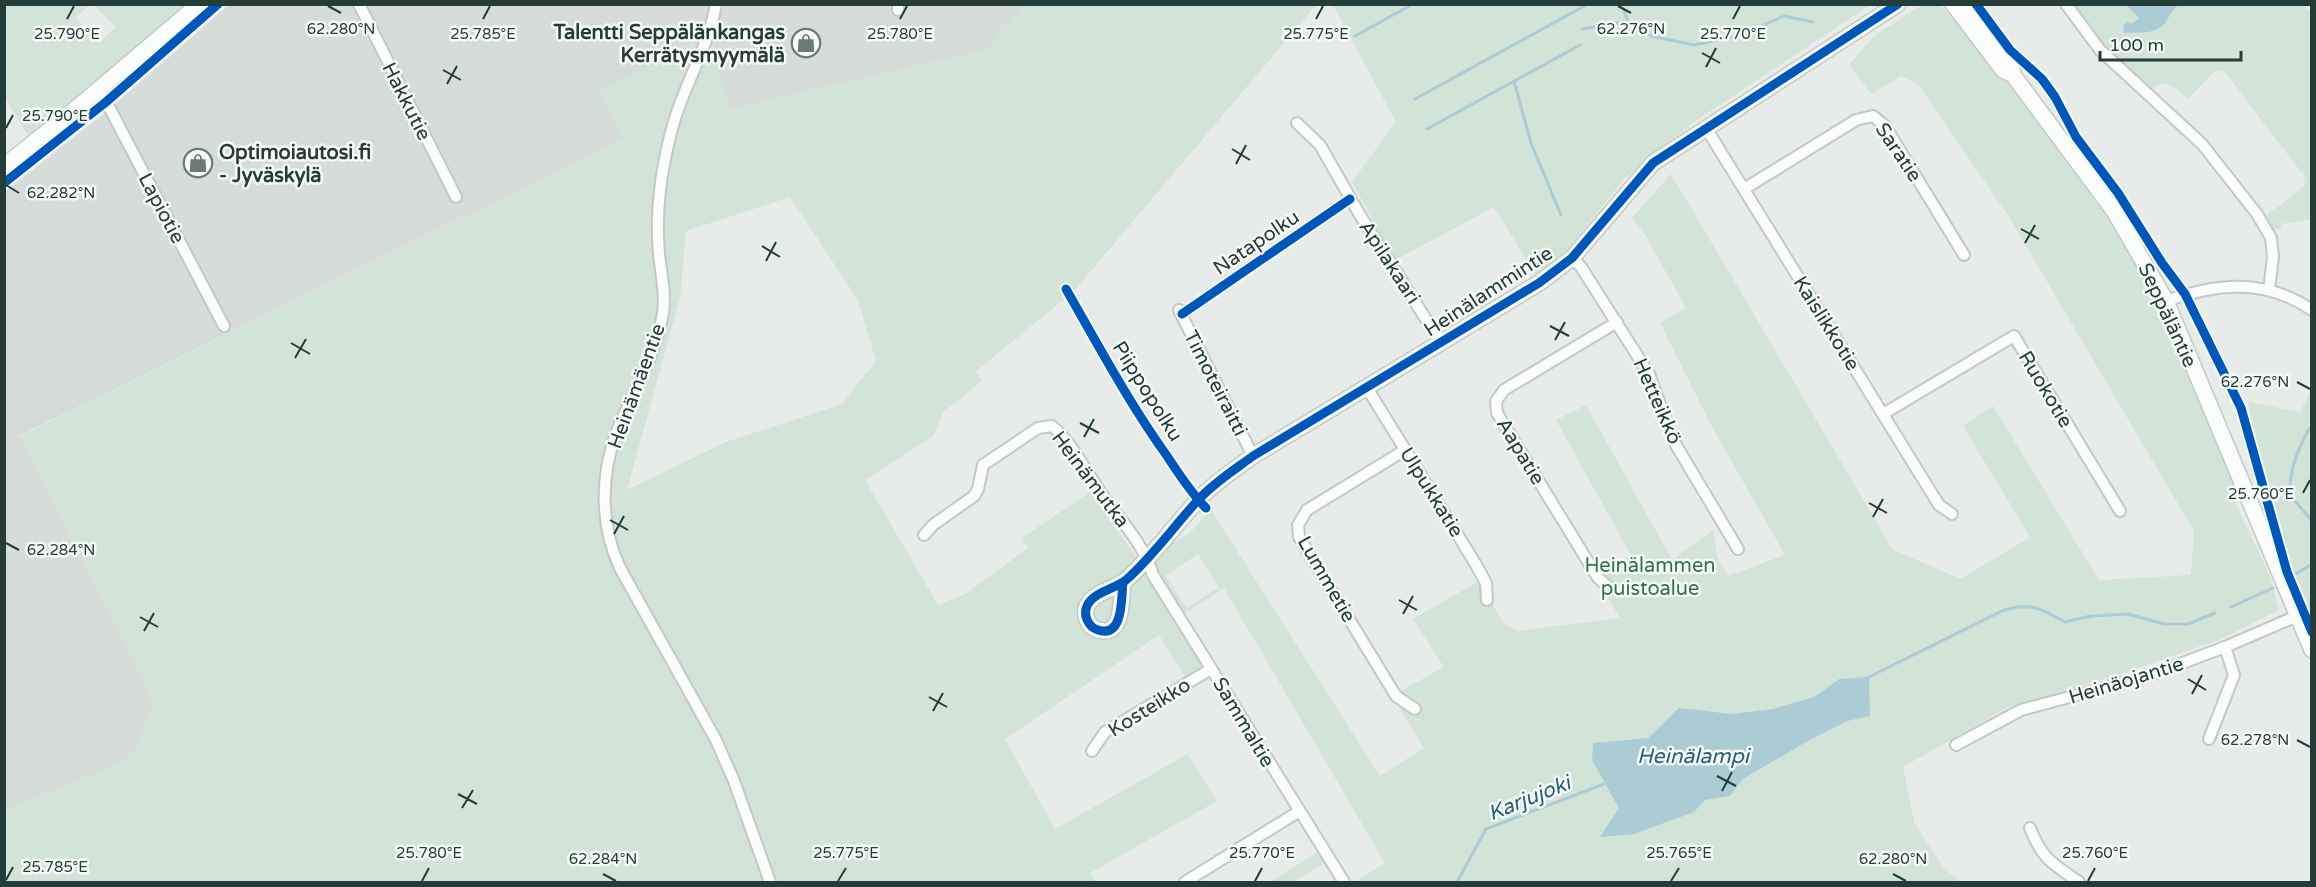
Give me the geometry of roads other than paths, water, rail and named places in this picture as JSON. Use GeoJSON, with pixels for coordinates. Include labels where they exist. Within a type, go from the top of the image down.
{"type":"FeatureCollection","features":[{"type":"Feature","properties":{"kind":"street"},"geometry":{"type":"LineString","coordinates":[[4,166],[199,4]]}},
{"type":"Feature","properties":{"kind":"street","name":"Hakkutie"},"geometry":{"type":"LineString","coordinates":[[358,4],[456,197]]}},
{"type":"Feature","properties":{"kind":"street","name":"Heinämäentie"},"geometry":{"type":"LineString","coordinates":[[716,4],[709,31],[669,138],[661,184],[658,222],[663,311],[648,362],[611,450],[605,485],[605,514],[611,548],[620,568],[716,740],[734,781],[770,882]]}},
{"type":"Feature","properties":{"kind":"street","name":"Heinälammintie"},"geometry":{"type":"LineString","coordinates":[[1122,582],[1148,560],[1211,487],[1253,456],[1539,283],[1572,258],[1653,164],[1898,4]]}},
{"type":"Feature","properties":{"kind":"street","name":"Seppäläntie"},"geometry":{"type":"LineString","coordinates":[[1953,4],[2003,70],[2013,75]]}},
{"type":"Feature","properties":{"kind":"street","name":"Seppäläntie"},"geometry":{"type":"LineString","coordinates":[[1966,4],[2011,64],[2013,75],[2114,211],[2166,302],[2312,650]]}},
{"type":"Feature","properties":{"kind":"street"},"geometry":{"type":"LineString","coordinates":[[2066,4],[2100,50],[2202,144],[2257,214],[2271,238],[2273,257],[2269,290]]}},
{"type":"Feature","properties":{"kind":"street","name":"Lapiotie"},"geometry":{"type":"LineString","coordinates":[[98,90],[115,117],[224,326]]}},
{"type":"Feature","properties":{"kind":"street","name":"Saratie"},"geometry":{"type":"LineString","coordinates":[[1744,189],[1856,120],[1873,116],[1886,126],[1964,255]]}},
{"type":"Feature","properties":{"kind":"street","name":"Apilakaari"},"geometry":{"type":"LineString","coordinates":[[1298,123],[1320,145],[1360,216],[1442,343]]}},
{"type":"Feature","properties":{"kind":"street","name":"Kaislikkotie"},"geometry":{"type":"LineString","coordinates":[[1706,128],[1939,506],[1952,514]]}},
{"type":"Feature","properties":{"kind":"street","name":"Hetteikkö"},"geometry":{"type":"LineString","coordinates":[[1572,258],[1581,267],[1649,374],[1674,440],[1738,549]]}},
{"type":"Feature","properties":{"kind":"street"},"geometry":{"type":"LineString","coordinates":[[2166,302],[2219,286],[2269,290],[2300,302],[2312,310]]}},
{"type":"Feature","properties":{"kind":"street","name":"Timoteiraitti"},"geometry":{"type":"LineString","coordinates":[[1179,310],[1253,456]]}},
{"type":"Feature","properties":{"kind":"street","name":"Aapatie"},"geometry":{"type":"LineString","coordinates":[[1611,589],[1598,578],[1497,413],[1496,401],[1504,390],[1617,322]]}},
{"type":"Feature","properties":{"kind":"street","name":"Ruokotie"},"geometry":{"type":"LineString","coordinates":[[1883,414],[2014,336],[2120,511]]}},
{"type":"Feature","properties":{"kind":"street","name":"Ulpukkatie"},"geometry":{"type":"LineString","coordinates":[[1367,388],[1486,583],[1487,600]]}},
{"type":"Feature","properties":{"kind":"street","name":"Heinämutka"},"geometry":{"type":"LineString","coordinates":[[924,536],[933,525],[974,496],[978,489],[983,465],[1038,428],[1053,426],[1062,435],[1098,489],[1142,547],[1148,560]]}},
{"type":"Feature","properties":{"kind":"street","name":"Lummetie"},"geometry":{"type":"LineString","coordinates":[[1405,450],[1307,510],[1298,525],[1299,537],[1396,696],[1415,710]]}},
{"type":"Feature","properties":{"kind":"street","name":"Sammaltie"},"geometry":{"type":"LineString","coordinates":[[1148,560],[1153,575],[1298,812],[1344,882]]}},
{"type":"Feature","properties":{"kind":"street","name":"Heinäojantie"},"geometry":{"type":"LineString","coordinates":[[1956,744],[2021,710],[2148,676],[2225,647],[2297,616]]}},
{"type":"Feature","properties":{"kind":"street"},"geometry":{"type":"LineString","coordinates":[[2209,739],[2234,675],[2225,647]]}},
{"type":"Feature","properties":{"kind":"street","name":"Kosteikko"},"geometry":{"type":"LineString","coordinates":[[1092,751],[1105,732],[1211,669]]}},
{"type":"Feature","properties":{"kind":"street"},"geometry":{"type":"LineString","coordinates":[[1185,882],[1298,812]]}},
{"type":"Feature","properties":{"kind":"street"},"geometry":{"type":"LineString","coordinates":[[2030,828],[2038,848],[2047,859],[2079,882]]}},
{"type":"Feature","properties":{"kind":"water"},"geometry":{"type":"Polygon","coordinates":[[[2126,5],[2180,5],[2157,29],[2124,33],[2123,26],[2127,22],[2131,24],[2139,18],[2126,5]]]}},
{"type":"Feature","properties":{"kind":"water","name":"Heinälampi"},"geometry":{"type":"Polygon","coordinates":[[[1869,677],[1870,716],[1847,721],[1806,742],[1743,779],[1730,796],[1705,800],[1694,812],[1634,834],[1600,837],[1619,808],[1592,760],[1593,743],[1648,738],[1679,708],[1732,714],[1773,709],[1814,697],[1839,679],[1869,677]]]}},
{"type":"Feature","properties":{"kind":"waterway"},"geometry":{"type":"LineString","coordinates":[[1355,36],[1413,4]]}},
{"type":"Feature","properties":{"kind":"waterway"},"geometry":{"type":"LineString","coordinates":[[1415,99],[1588,4]]}},
{"type":"Feature","properties":{"kind":"waterway"},"geometry":{"type":"LineString","coordinates":[[1621,4],[1628,21],[1651,36],[1694,45],[1742,35],[1784,16],[1813,22]]}},
{"type":"Feature","properties":{"kind":"waterway"},"geometry":{"type":"LineString","coordinates":[[1582,29],[1628,21]]}},
{"type":"Feature","properties":{"kind":"waterway"},"geometry":{"type":"LineString","coordinates":[[1427,129],[1580,45]]}},
{"type":"Feature","properties":{"kind":"waterway"},"geometry":{"type":"LineString","coordinates":[[1514,81],[1531,143],[1561,215]]}},
{"type":"Feature","properties":{"kind":"waterway"},"geometry":{"type":"LineString","coordinates":[[2309,429],[2295,460],[2289,494],[2312,521]]}},
{"type":"Feature","properties":{"kind":"waterway"},"geometry":{"type":"LineString","coordinates":[[2294,575],[2312,564]]}},
{"type":"Feature","properties":{"kind":"waterway"},"geometry":{"type":"LineString","coordinates":[[2231,607],[2273,588]]}},
{"type":"Feature","properties":{"kind":"waterway"},"geometry":{"type":"LineString","coordinates":[[1869,677],[2004,610],[2013,608],[2036,608],[2065,622],[2091,616],[2128,614],[2164,624],[2188,624],[2215,613]]}},
{"type":"Feature","properties":{"kind":"waterway","name":"Karjujoki"},"geometry":{"type":"LineString","coordinates":[[1457,882],[1486,829],[1604,784]]}},
{"type":"Feature","properties":{"kind":"place","name":"Talentti Seppälänkangas Kerrätysmyymälä"},"geometry":{"type":"Point","coordinates":[806,43]}},
{"type":"Feature","properties":{"kind":"place","name":"Optimoiautosi.fi - Jyväskylä"},"geometry":{"type":"Point","coordinates":[198,163]}},
{"type":"Feature","properties":{"kind":"park label","name":"Heinälammen puistoalue"},"geometry":{"type":"Point","coordinates":[1650,576]}}]}
